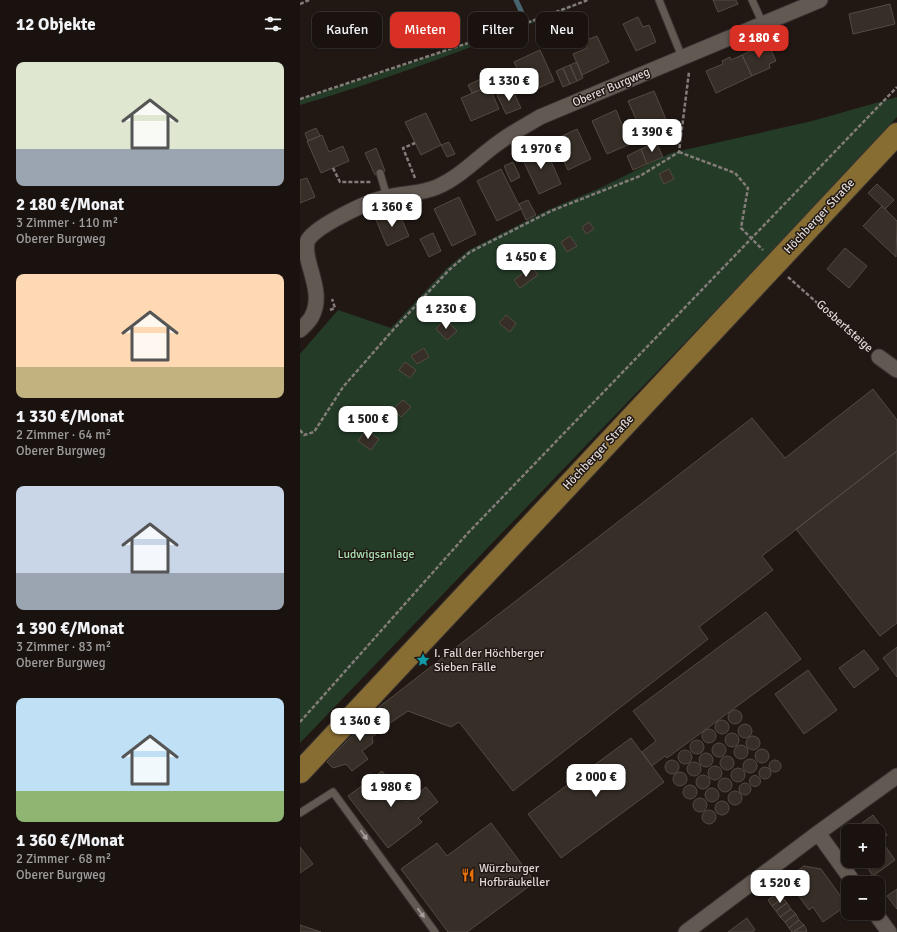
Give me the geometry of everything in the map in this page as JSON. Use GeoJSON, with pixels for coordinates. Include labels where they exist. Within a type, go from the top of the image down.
{"type":"FeatureCollection","features":[{"type":"Feature","properties":{"kind":"main road","name":"Höchberger Straße"},"geometry":{"type":"LineString","coordinates":[[300,772],[897,134]]}},
{"type":"Feature","properties":{"kind":"street","name":"Oberer Burgweg"},"geometry":{"type":"LineString","coordinates":[[300,330],[312,317],[318,301],[305,248],[308,240],[320,229],[341,216],[387,197],[421,193],[438,187],[500,141],[540,117],[820,0]]}},
{"type":"Feature","properties":{"kind":"street","name":"Gosbertsteige"},"geometry":{"type":"LineString","coordinates":[[879,357],[897,370]]}},
{"type":"Feature","properties":{"kind":"street"},"geometry":{"type":"LineString","coordinates":[[686,932],[897,776]]}},
{"type":"Feature","properties":{"kind":"street"},"geometry":{"type":"LineString","coordinates":[[818,833],[849,876]]}},
{"type":"Feature","properties":{"kind":"street"},"geometry":{"type":"LineString","coordinates":[[880,920],[889,932]]}},
{"type":"Feature","properties":{"kind":"lane"},"geometry":{"type":"LineString","coordinates":[[659,0],[685,56]]}},
{"type":"Feature","properties":{"kind":"lane"},"geometry":{"type":"LineString","coordinates":[[752,0],[763,24]]}},
{"type":"Feature","properties":{"kind":"lane"},"geometry":{"type":"LineString","coordinates":[[380,173],[387,197]]}},
{"type":"Feature","properties":{"kind":"lane"},"geometry":{"type":"LineString","coordinates":[[300,813],[333,792],[435,932]]}},
{"type":"Feature","properties":{"kind":"path"},"geometry":{"type":"LineString","coordinates":[[300,4],[309,0]]}},
{"type":"Feature","properties":{"kind":"path"},"geometry":{"type":"LineString","coordinates":[[300,99],[448,50],[588,0]]}},
{"type":"Feature","properties":{"kind":"path"},"geometry":{"type":"LineString","coordinates":[[679,152],[689,68],[685,56]]}},
{"type":"Feature","properties":{"kind":"path"},"geometry":{"type":"LineString","coordinates":[[300,722],[467,534],[750,238],[897,87]]}},
{"type":"Feature","properties":{"kind":"path"},"geometry":{"type":"LineString","coordinates":[[415,143],[403,148],[421,193]]}},
{"type":"Feature","properties":{"kind":"path"},"geometry":{"type":"LineString","coordinates":[[679,152],[735,173],[748,188],[741,228],[764,251]]}},
{"type":"Feature","properties":{"kind":"path"},"geometry":{"type":"LineString","coordinates":[[300,430],[304,435],[311,434],[343,387],[393,330],[449,270],[470,252],[551,211],[640,176],[679,152]]}},
{"type":"Feature","properties":{"kind":"path"},"geometry":{"type":"LineString","coordinates":[[333,168],[340,182],[382,182]]}},
{"type":"Feature","properties":{"kind":"path","name":"Gosbertsteige"},"geometry":{"type":"LineString","coordinates":[[794,281],[879,357]]}},
{"type":"Feature","properties":{"kind":"green space"},"geometry":{"type":"Polygon","coordinates":[[[590,0],[560,12],[556,12],[590,0]]]}},
{"type":"Feature","properties":{"kind":"green space"},"geometry":{"type":"Polygon","coordinates":[[[536,19],[536,22],[528,25],[528,22],[536,19]]]}},
{"type":"Feature","properties":{"kind":"green space"},"geometry":{"type":"Polygon","coordinates":[[[468,43],[468,48],[446,56],[374,82],[300,105],[300,99],[453,48],[460,48],[460,46],[468,43]]]}},
{"type":"Feature","properties":{"kind":"green space","name":"Ludwigsanlage"},"geometry":{"type":"Polygon","coordinates":[[[897,97],[897,117],[772,252],[300,743],[300,354],[338,310],[391,328],[447,268],[469,250],[550,209],[598,189],[671,153],[812,121],[897,97]]]}},
{"type":"Feature","properties":{"kind":"building"},"geometry":{"type":"Polygon","coordinates":[[[713,0],[736,0],[738,4],[718,12],[713,0]]]}},
{"type":"Feature","properties":{"kind":"building"},"geometry":{"type":"Polygon","coordinates":[[[890,4],[895,24],[853,34],[849,14],[890,4]]]}},
{"type":"Feature","properties":{"kind":"building"},"geometry":{"type":"Polygon","coordinates":[[[638,17],[643,27],[649,25],[656,42],[636,51],[623,24],[638,17]]]}},
{"type":"Feature","properties":{"kind":"building"},"geometry":{"type":"Polygon","coordinates":[[[597,36],[609,62],[582,75],[573,54],[588,48],[588,39],[597,36]]]}},
{"type":"Feature","properties":{"kind":"building"},"geometry":{"type":"Polygon","coordinates":[[[768,43],[776,61],[769,64],[770,68],[752,76],[742,55],[768,43]]]}},
{"type":"Feature","properties":{"kind":"building"},"geometry":{"type":"Polygon","coordinates":[[[540,50],[554,81],[528,93],[514,62],[540,50]]]}},
{"type":"Feature","properties":{"kind":"building"},"geometry":{"type":"Polygon","coordinates":[[[742,55],[752,76],[716,93],[706,71],[723,64],[722,61],[730,57],[731,60],[742,55]]]}},
{"type":"Feature","properties":{"kind":"building"},"geometry":{"type":"Polygon","coordinates":[[[577,62],[583,78],[577,81],[570,65],[577,62]]]}},
{"type":"Feature","properties":{"kind":"building"},"geometry":{"type":"Polygon","coordinates":[[[570,65],[577,81],[570,84],[563,68],[570,65]]]}},
{"type":"Feature","properties":{"kind":"building"},"geometry":{"type":"Polygon","coordinates":[[[563,68],[570,84],[563,87],[556,71],[563,68]]]}},
{"type":"Feature","properties":{"kind":"building"},"geometry":{"type":"Polygon","coordinates":[[[485,77],[489,86],[472,93],[468,85],[485,77]]]}},
{"type":"Feature","properties":{"kind":"building"},"geometry":{"type":"Polygon","coordinates":[[[489,86],[499,109],[471,121],[461,98],[489,86]]]}},
{"type":"Feature","properties":{"kind":"building"},"geometry":{"type":"Polygon","coordinates":[[[512,89],[521,108],[506,114],[497,95],[512,89]]]}},
{"type":"Feature","properties":{"kind":"building"},"geometry":{"type":"Polygon","coordinates":[[[654,91],[670,129],[645,140],[628,101],[654,91]]]}},
{"type":"Feature","properties":{"kind":"building"},"geometry":{"type":"Polygon","coordinates":[[[616,110],[630,144],[607,154],[592,121],[616,110]]]}},
{"type":"Feature","properties":{"kind":"building"},"geometry":{"type":"Polygon","coordinates":[[[426,113],[441,145],[421,155],[405,122],[426,113]]]}},
{"type":"Feature","properties":{"kind":"building"},"geometry":{"type":"Polygon","coordinates":[[[316,128],[320,136],[308,141],[305,133],[316,128]]]}},
{"type":"Feature","properties":{"kind":"building"},"geometry":{"type":"Polygon","coordinates":[[[577,129],[591,159],[568,170],[554,140],[577,129]]]}},
{"type":"Feature","properties":{"kind":"building"},"geometry":{"type":"Polygon","coordinates":[[[322,135],[329,152],[343,146],[349,161],[321,173],[307,141],[322,135]]]}},
{"type":"Feature","properties":{"kind":"building"},"geometry":{"type":"Polygon","coordinates":[[[449,142],[455,154],[447,157],[441,145],[449,142]]]}},
{"type":"Feature","properties":{"kind":"building"},"geometry":{"type":"Polygon","coordinates":[[[656,142],[663,157],[647,164],[641,149],[656,142]]]}},
{"type":"Feature","properties":{"kind":"building"},"geometry":{"type":"Polygon","coordinates":[[[544,145],[561,184],[539,194],[521,156],[544,145]]]}},
{"type":"Feature","properties":{"kind":"building"},"geometry":{"type":"Polygon","coordinates":[[[376,148],[385,171],[375,175],[365,153],[376,148]]]}},
{"type":"Feature","properties":{"kind":"building"},"geometry":{"type":"Polygon","coordinates":[[[641,149],[647,164],[633,170],[627,156],[641,149]]]}},
{"type":"Feature","properties":{"kind":"building"},"geometry":{"type":"Polygon","coordinates":[[[513,162],[520,177],[511,182],[504,166],[513,162]]]}},
{"type":"Feature","properties":{"kind":"building"},"geometry":{"type":"Polygon","coordinates":[[[501,169],[521,209],[497,221],[477,181],[501,169]]]}},
{"type":"Feature","properties":{"kind":"building"},"geometry":{"type":"Polygon","coordinates":[[[669,169],[674,179],[664,184],[659,174],[669,169]]]}},
{"type":"Feature","properties":{"kind":"building"},"geometry":{"type":"Polygon","coordinates":[[[307,178],[315,197],[300,203],[300,180],[307,178]]]}},
{"type":"Feature","properties":{"kind":"building"},"geometry":{"type":"Polygon","coordinates":[[[877,184],[894,200],[885,209],[868,193],[877,184]]]}},
{"type":"Feature","properties":{"kind":"building"},"geometry":{"type":"Polygon","coordinates":[[[459,197],[476,234],[452,246],[434,209],[459,197]]]}},
{"type":"Feature","properties":{"kind":"building"},"geometry":{"type":"Polygon","coordinates":[[[528,200],[536,215],[526,220],[519,204],[528,200]]]}},
{"type":"Feature","properties":{"kind":"building"},"geometry":{"type":"Polygon","coordinates":[[[882,206],[897,221],[896,257],[863,226],[882,206]]]}},
{"type":"Feature","properties":{"kind":"building"},"geometry":{"type":"Polygon","coordinates":[[[398,211],[409,236],[387,246],[376,220],[398,211]]]}},
{"type":"Feature","properties":{"kind":"building"},"geometry":{"type":"Polygon","coordinates":[[[589,222],[594,229],[586,234],[582,227],[589,222]]]}},
{"type":"Feature","properties":{"kind":"building"},"geometry":{"type":"Polygon","coordinates":[[[433,233],[441,251],[429,257],[420,239],[433,233]]]}},
{"type":"Feature","properties":{"kind":"building"},"geometry":{"type":"Polygon","coordinates":[[[570,236],[577,246],[567,252],[561,242],[570,236]]]}},
{"type":"Feature","properties":{"kind":"building"},"geometry":{"type":"Polygon","coordinates":[[[845,248],[867,266],[849,288],[827,269],[845,248]]]}},
{"type":"Feature","properties":{"kind":"building"},"geometry":{"type":"Polygon","coordinates":[[[532,267],[538,275],[520,288],[514,280],[532,267]]]}},
{"type":"Feature","properties":{"kind":"building"},"geometry":{"type":"Polygon","coordinates":[[[506,315],[516,323],[510,332],[499,323],[506,315]]]}},
{"type":"Feature","properties":{"kind":"building"},"geometry":{"type":"Polygon","coordinates":[[[445,319],[457,331],[447,340],[436,329],[445,319]]]}},
{"type":"Feature","properties":{"kind":"building"},"geometry":{"type":"Polygon","coordinates":[[[424,348],[429,357],[417,364],[411,356],[424,348]]]}},
{"type":"Feature","properties":{"kind":"building"},"geometry":{"type":"Polygon","coordinates":[[[405,362],[416,370],[410,378],[399,370],[405,362]]]}},
{"type":"Feature","properties":{"kind":"building"},"geometry":{"type":"Polygon","coordinates":[[[873,389],[897,420],[897,451],[762,556],[773,570],[699,627],[708,639],[513,791],[459,722],[451,727],[408,711],[390,723],[379,707],[752,418],[785,458],[873,389]]]}},
{"type":"Feature","properties":{"kind":"building"},"geometry":{"type":"Polygon","coordinates":[[[403,400],[411,407],[401,417],[393,409],[403,400]]]}},
{"type":"Feature","properties":{"kind":"building"},"geometry":{"type":"Polygon","coordinates":[[[366,430],[379,439],[371,450],[358,441],[366,430]]]}},
{"type":"Feature","properties":{"kind":"building"},"geometry":{"type":"Polygon","coordinates":[[[897,451],[897,623],[880,636],[796,529],[897,451]]]}},
{"type":"Feature","properties":{"kind":"building"},"geometry":{"type":"Polygon","coordinates":[[[766,612],[801,659],[667,758],[665,756],[652,766],[642,752],[656,741],[633,711],[766,612]]]}},
{"type":"Feature","properties":{"kind":"building"},"geometry":{"type":"Polygon","coordinates":[[[897,647],[897,677],[883,658],[897,647]]]}},
{"type":"Feature","properties":{"kind":"building"},"geometry":{"type":"Polygon","coordinates":[[[864,650],[879,669],[854,688],[839,668],[864,650]]]}},
{"type":"Feature","properties":{"kind":"building"},"geometry":{"type":"Polygon","coordinates":[[[808,670],[837,710],[804,734],[775,694],[808,670]]]}},
{"type":"Feature","properties":{"kind":"building"},"geometry":{"type":"Polygon","coordinates":[[[379,707],[390,723],[372,737],[373,743],[362,751],[368,759],[352,771],[346,764],[333,768],[327,762],[379,707]]]}},
{"type":"Feature","properties":{"kind":"building"},"geometry":{"type":"Polygon","coordinates":[[[735,710],[740,712],[742,717],[740,722],[735,724],[730,722],[728,717],[730,712],[735,710]]]}},
{"type":"Feature","properties":{"kind":"building"},"geometry":{"type":"Polygon","coordinates":[[[722,720],[727,722],[729,727],[727,732],[722,734],[717,732],[715,727],[717,722],[722,720]]]}},
{"type":"Feature","properties":{"kind":"building"},"geometry":{"type":"Polygon","coordinates":[[[745,724],[750,726],[752,731],[750,736],[745,738],[740,736],[738,731],[740,726],[745,724]]]}},
{"type":"Feature","properties":{"kind":"building"},"geometry":{"type":"Polygon","coordinates":[[[709,729],[714,731],[716,736],[714,741],[709,743],[704,741],[702,736],[704,731],[709,729]]]}},
{"type":"Feature","properties":{"kind":"building"},"geometry":{"type":"Polygon","coordinates":[[[732,733],[737,735],[739,740],[737,745],[732,747],[727,745],[725,740],[727,735],[732,733]]]}},
{"type":"Feature","properties":{"kind":"building"},"geometry":{"type":"Polygon","coordinates":[[[753,736],[758,738],[760,743],[758,748],[753,750],[748,748],[746,743],[748,738],[753,736]]]}},
{"type":"Feature","properties":{"kind":"building"},"geometry":{"type":"Polygon","coordinates":[[[631,738],[664,782],[561,858],[528,814],[631,738]]]}},
{"type":"Feature","properties":{"kind":"building"},"geometry":{"type":"Polygon","coordinates":[[[697,740],[702,742],[704,747],[702,752],[697,754],[692,752],[690,747],[692,742],[697,740]]]}},
{"type":"Feature","properties":{"kind":"building"},"geometry":{"type":"Polygon","coordinates":[[[719,743],[724,745],[726,750],[724,755],[719,757],[714,755],[712,750],[714,745],[719,743]]]}},
{"type":"Feature","properties":{"kind":"building"},"geometry":{"type":"Polygon","coordinates":[[[741,745],[746,747],[748,752],[746,757],[741,759],[736,757],[734,752],[736,747],[741,745]]]}},
{"type":"Feature","properties":{"kind":"building"},"geometry":{"type":"Polygon","coordinates":[[[762,749],[767,751],[769,756],[767,761],[762,763],[757,761],[755,756],[757,751],[762,749]]]}},
{"type":"Feature","properties":{"kind":"building"},"geometry":{"type":"Polygon","coordinates":[[[685,750],[690,752],[692,757],[690,762],[685,764],[680,762],[678,757],[680,752],[685,750]]]}},
{"type":"Feature","properties":{"kind":"building"},"geometry":{"type":"Polygon","coordinates":[[[706,753],[711,755],[713,760],[711,765],[706,767],[701,765],[699,760],[701,755],[706,753]]]}},
{"type":"Feature","properties":{"kind":"building"},"geometry":{"type":"Polygon","coordinates":[[[727,756],[732,758],[734,763],[732,768],[727,770],[722,768],[720,763],[722,758],[727,756]]]}},
{"type":"Feature","properties":{"kind":"building"},"geometry":{"type":"Polygon","coordinates":[[[750,759],[755,761],[757,766],[755,771],[750,773],[745,771],[743,766],[745,761],[750,759]]]}},
{"type":"Feature","properties":{"kind":"building"},"geometry":{"type":"Polygon","coordinates":[[[672,760],[677,762],[679,767],[677,772],[672,774],[667,772],[665,767],[667,762],[672,760]]]}},
{"type":"Feature","properties":{"kind":"building"},"geometry":{"type":"Polygon","coordinates":[[[775,760],[779,762],[781,766],[779,770],[775,772],[771,770],[769,766],[771,762],[775,760]]]}},
{"type":"Feature","properties":{"kind":"building"},"geometry":{"type":"Polygon","coordinates":[[[694,762],[699,764],[701,769],[699,774],[694,776],[689,774],[687,769],[689,764],[694,762]]]}},
{"type":"Feature","properties":{"kind":"building"},"geometry":{"type":"Polygon","coordinates":[[[715,766],[720,768],[722,773],[720,778],[715,780],[710,778],[708,773],[710,768],[715,766]]]}},
{"type":"Feature","properties":{"kind":"building"},"geometry":{"type":"Polygon","coordinates":[[[763,767],[767,767],[771,773],[767,779],[763,779],[759,775],[759,771],[763,767]]]}},
{"type":"Feature","properties":{"kind":"building"},"geometry":{"type":"Polygon","coordinates":[[[738,768],[743,770],[745,775],[743,780],[738,782],[733,780],[731,775],[733,770],[738,768]]]}},
{"type":"Feature","properties":{"kind":"building"},"geometry":{"type":"Polygon","coordinates":[[[382,771],[406,802],[426,787],[438,802],[418,818],[422,822],[388,848],[348,796],[382,771]]]}},
{"type":"Feature","properties":{"kind":"building"},"geometry":{"type":"Polygon","coordinates":[[[680,772],[685,774],[687,779],[685,784],[680,786],[675,784],[673,779],[675,774],[680,772]]]}},
{"type":"Feature","properties":{"kind":"building"},"geometry":{"type":"Polygon","coordinates":[[[703,775],[708,777],[710,782],[708,787],[703,789],[698,787],[696,782],[698,777],[703,775]]]}},
{"type":"Feature","properties":{"kind":"building"},"geometry":{"type":"Polygon","coordinates":[[[755,775],[759,777],[761,781],[759,785],[755,787],[751,785],[749,781],[751,777],[755,775]]]}},
{"type":"Feature","properties":{"kind":"building"},"geometry":{"type":"Polygon","coordinates":[[[725,778],[730,780],[732,785],[730,790],[725,792],[720,790],[718,785],[720,780],[725,778]]]}},
{"type":"Feature","properties":{"kind":"building"},"geometry":{"type":"Polygon","coordinates":[[[747,783],[750,784],[750,794],[743,795],[740,794],[739,787],[740,784],[747,783]]]}},
{"type":"Feature","properties":{"kind":"building"},"geometry":{"type":"Polygon","coordinates":[[[687,785],[693,785],[697,789],[697,795],[693,799],[687,799],[683,795],[683,789],[687,785]]]}},
{"type":"Feature","properties":{"kind":"building"},"geometry":{"type":"Polygon","coordinates":[[[712,788],[717,790],[719,795],[717,800],[712,802],[707,800],[705,795],[707,790],[712,788]]]}},
{"type":"Feature","properties":{"kind":"building"},"geometry":{"type":"Polygon","coordinates":[[[735,791],[740,793],[742,798],[740,803],[735,805],[730,803],[728,798],[730,793],[735,791]]]}},
{"type":"Feature","properties":{"kind":"building"},"geometry":{"type":"Polygon","coordinates":[[[697,798],[703,798],[707,802],[707,808],[703,812],[697,812],[693,808],[693,802],[697,798]]]}},
{"type":"Feature","properties":{"kind":"building"},"geometry":{"type":"Polygon","coordinates":[[[722,801],[727,803],[729,808],[727,813],[722,815],[717,813],[715,808],[717,803],[722,801]]]}},
{"type":"Feature","properties":{"kind":"building"},"geometry":{"type":"Polygon","coordinates":[[[709,810],[714,812],[716,817],[714,822],[709,824],[704,822],[702,817],[704,812],[709,810]]]}},
{"type":"Feature","properties":{"kind":"building"},"geometry":{"type":"Polygon","coordinates":[[[873,815],[879,824],[861,824],[873,815]]]}},
{"type":"Feature","properties":{"kind":"building","name":"Würzburger Hofbräukeller"},"geometry":{"type":"Polygon","coordinates":[[[491,823],[535,882],[467,932],[448,932],[401,869],[437,843],[447,856],[491,823]]]}},
{"type":"Feature","properties":{"kind":"building"},"geometry":{"type":"Polygon","coordinates":[[[885,846],[895,860],[885,867],[885,846]]]}},
{"type":"Feature","properties":{"kind":"building"},"geometry":{"type":"Polygon","coordinates":[[[300,847],[313,864],[300,873],[300,847]]]}},
{"type":"Feature","properties":{"kind":"building"},"geometry":{"type":"Polygon","coordinates":[[[804,866],[821,869],[841,897],[841,909],[823,922],[813,907],[809,910],[786,879],[804,866]]]}},
{"type":"Feature","properties":{"kind":"building"},"geometry":{"type":"Polygon","coordinates":[[[868,868],[884,868],[873,876],[868,868]]]}},
{"type":"Feature","properties":{"kind":"building"},"geometry":{"type":"Polygon","coordinates":[[[897,889],[897,909],[887,896],[897,889]]]}},
{"type":"Feature","properties":{"kind":"building"},"geometry":{"type":"Polygon","coordinates":[[[779,892],[783,898],[772,906],[768,900],[779,892]]]}},
{"type":"Feature","properties":{"kind":"building"},"geometry":{"type":"Polygon","coordinates":[[[783,898],[787,903],[776,911],[772,906],[783,898]]]}},
{"type":"Feature","properties":{"kind":"building"},"geometry":{"type":"Polygon","coordinates":[[[787,903],[791,909],[780,917],[776,911],[787,903]]]}},
{"type":"Feature","properties":{"kind":"building"},"geometry":{"type":"Polygon","coordinates":[[[791,909],[796,914],[785,922],[780,917],[791,909]]]}},
{"type":"Feature","properties":{"kind":"building"},"geometry":{"type":"Polygon","coordinates":[[[796,914],[799,920],[789,928],[785,922],[796,914]]]}},
{"type":"Feature","properties":{"kind":"building"},"geometry":{"type":"Polygon","coordinates":[[[747,918],[755,930],[752,932],[728,932],[747,918]]]}},
{"type":"Feature","properties":{"kind":"building"},"geometry":{"type":"Polygon","coordinates":[[[799,920],[804,925],[792,932],[789,928],[799,920]]]}},
{"type":"Feature","properties":{"kind":"building"},"geometry":{"type":"Polygon","coordinates":[[[300,925],[321,932],[300,932],[300,925]]]}},
{"type":"Feature","properties":{"kind":"building"},"geometry":{"type":"Polygon","coordinates":[[[804,925],[807,931],[806,932],[794,932],[804,925]]]}},
{"type":"Feature","properties":{"kind":"waterway"},"geometry":{"type":"LineString","coordinates":[[516,0],[522,12]]}},
{"type":"Feature","properties":{"kind":"place","name":"I. Fall der Höchberger Sieben Fälle"},"geometry":{"type":"Point","coordinates":[423,660]}},
{"type":"Feature","properties":{"kind":"place","name":"Würzburger Hofbräukeller"},"geometry":{"type":"Point","coordinates":[468,875]}}]}
